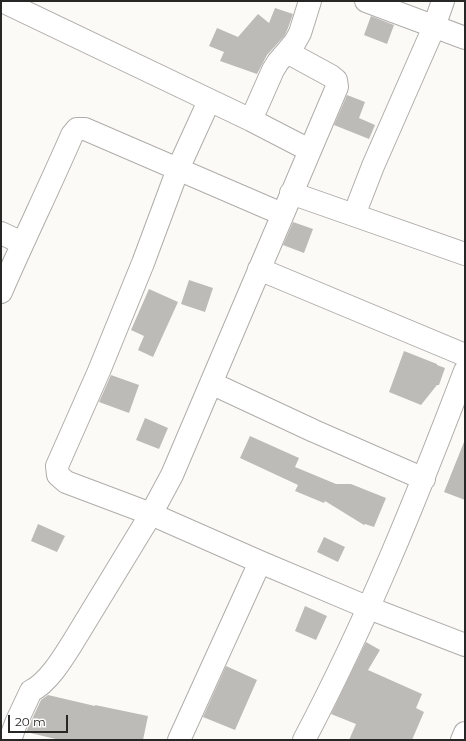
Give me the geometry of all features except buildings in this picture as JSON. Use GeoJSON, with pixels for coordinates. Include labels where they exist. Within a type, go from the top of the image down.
{"type":"FeatureCollection","features":[{"type":"Feature","properties":{"kind":"street"},"geometry":{"type":"LineString","coordinates":[[2,1],[251,120],[309,150]]}},
{"type":"Feature","properties":{"kind":"street"},"geometry":{"type":"LineString","coordinates":[[251,120],[273,70],[300,33],[310,1]]}},
{"type":"Feature","properties":{"kind":"street"},"geometry":{"type":"LineString","coordinates":[[366,1],[465,38]]}},
{"type":"Feature","properties":{"kind":"street"},"geometry":{"type":"LineString","coordinates":[[354,215],[373,166],[434,27],[443,1]]}},
{"type":"Feature","properties":{"kind":"street"},"geometry":{"type":"LineString","coordinates":[[10,740],[31,691],[38,688],[60,662],[151,514],[172,474],[337,87],[336,80],[332,76],[287,52]]}},
{"type":"Feature","properties":{"kind":"street"},"geometry":{"type":"LineString","coordinates":[[209,101],[178,169],[140,270],[99,371],[56,466],[58,475],[66,482],[151,514],[369,608],[465,645]]}},
{"type":"Feature","properties":{"kind":"street"},"geometry":{"type":"LineString","coordinates":[[1,292],[22,243],[48,191],[72,135],[77,130],[85,129],[282,214]]}},
{"type":"Feature","properties":{"kind":"street"},"geometry":{"type":"LineString","coordinates":[[291,193],[465,254]]}},
{"type":"Feature","properties":{"kind":"street"},"geometry":{"type":"LineString","coordinates":[[1,233],[22,243]]}},
{"type":"Feature","properties":{"kind":"street"},"geometry":{"type":"LineString","coordinates":[[259,269],[465,355]]}},
{"type":"Feature","properties":{"kind":"street"},"geometry":{"type":"LineString","coordinates":[[304,740],[331,689],[369,608],[424,479],[465,371]]}},
{"type":"Feature","properties":{"kind":"street"},"geometry":{"type":"LineString","coordinates":[[211,383],[314,431],[424,479]]}},
{"type":"Feature","properties":{"kind":"street"},"geometry":{"type":"LineString","coordinates":[[178,740],[260,562]]}},
{"type":"Feature","properties":{"kind":"street"},"geometry":{"type":"LineString","coordinates":[[462,740],[465,733]]}}]}
